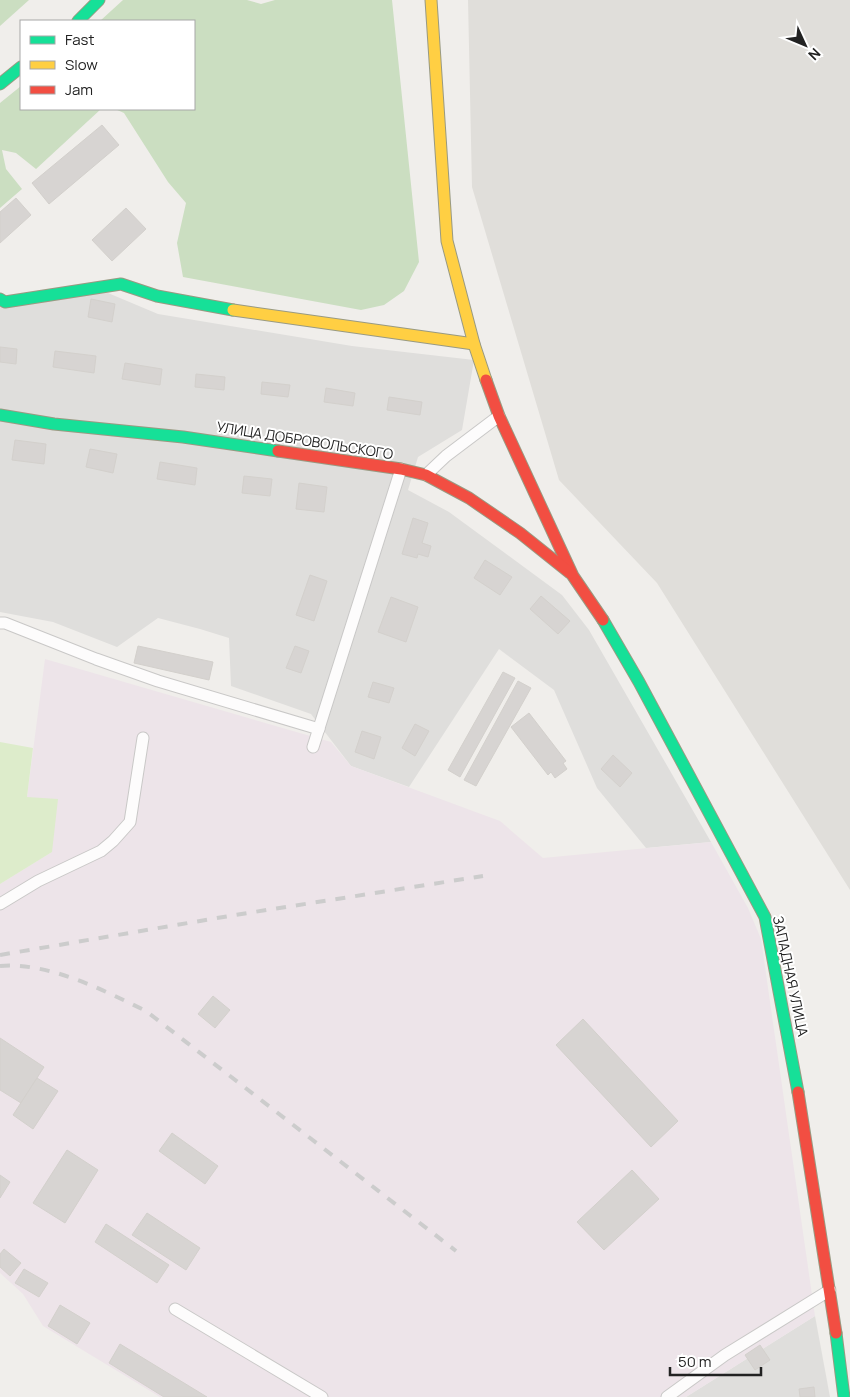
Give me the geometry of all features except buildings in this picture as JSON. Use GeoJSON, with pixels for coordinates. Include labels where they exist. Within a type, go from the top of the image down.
{"type":"FeatureCollection","features":[{"type":"Feature","properties":{"kind":"street"},"geometry":{"type":"LineString","coordinates":[[79,20],[99,0]]}},
{"type":"Feature","properties":{"kind":"street"},"geometry":{"type":"LineString","coordinates":[[431,0],[447,241],[474,344],[498,416],[574,576]]}},
{"type":"Feature","properties":{"kind":"street"},"geometry":{"type":"LineString","coordinates":[[0,84],[20,68]]}},
{"type":"Feature","properties":{"kind":"street"},"geometry":{"type":"LineString","coordinates":[[0,299],[6,302],[121,284],[157,296],[238,311],[474,344]]}},
{"type":"Feature","properties":{"kind":"street","name":"УЛИЦА ДОБРОВОЛЬСКОГО"},"geometry":{"type":"LineString","coordinates":[[0,415],[54,424],[183,437],[426,475],[469,498],[520,533],[574,576]]}},
{"type":"Feature","properties":{"kind":"street"},"geometry":{"type":"LineString","coordinates":[[426,475],[446,456],[498,416]]}},
{"type":"Feature","properties":{"kind":"street"},"geometry":{"type":"LineString","coordinates":[[313,747],[401,470]]}},
{"type":"Feature","properties":{"kind":"street","name":"ЗАПАДНАЯ УЛИЦА"},"geometry":{"type":"LineString","coordinates":[[574,576],[607,625],[639,682],[764,917],[797,1083],[830,1290],[844,1397]]}},
{"type":"Feature","properties":{"kind":"street"},"geometry":{"type":"LineString","coordinates":[[0,623],[5,623],[158,681],[319,729]]}},
{"type":"Feature","properties":{"kind":"street"},"geometry":{"type":"LineString","coordinates":[[0,904],[38,881],[101,850],[113,841],[130,822],[143,738]]}},
{"type":"Feature","properties":{"kind":"street"},"geometry":{"type":"LineString","coordinates":[[667,1397],[725,1355],[830,1290]]}},
{"type":"Feature","properties":{"kind":"street"},"geometry":{"type":"LineString","coordinates":[[174,1309],[322,1397]]}},
{"type":"Feature","properties":{"kind":"shaded area"},"geometry":{"type":"Polygon","coordinates":[[[468,0],[850,0],[850,890],[657,583],[559,480],[472,187],[468,0]]]}},
{"type":"Feature","properties":{"kind":"shaded area"},"geometry":{"type":"Polygon","coordinates":[[[108,293],[158,314],[352,346],[474,360],[462,430],[418,457],[408,490],[449,512],[562,595],[589,630],[711,842],[646,848],[597,788],[554,690],[499,649],[409,787],[351,766],[311,714],[231,686],[229,638],[158,618],[117,647],[53,622],[0,612],[0,302],[108,293]]]}},
{"type":"Feature","properties":{"kind":"shaded area"},"geometry":{"type":"Polygon","coordinates":[[[45,659],[331,742],[351,766],[500,821],[543,858],[711,842],[748,908],[761,939],[815,1316],[686,1397],[160,1397],[43,1326],[23,1294],[0,1273],[0,884],[52,852],[27,797],[45,659]]]}},
{"type":"Feature","properties":{"kind":"shaded area"},"geometry":{"type":"Polygon","coordinates":[[[815,1316],[830,1397],[686,1397],[815,1316]]]}},
{"type":"Feature","properties":{"kind":"green space"},"geometry":{"type":"Polygon","coordinates":[[[0,0],[29,0],[0,26],[0,0]]]}},
{"type":"Feature","properties":{"kind":"green space"},"geometry":{"type":"Polygon","coordinates":[[[123,0],[247,0],[261,4],[275,0],[392,0],[419,262],[404,291],[384,305],[361,310],[183,277],[177,243],[186,203],[168,182],[124,113],[117,110],[195,110],[195,20],[101,20],[123,0]]]}},
{"type":"Feature","properties":{"kind":"green space"},"geometry":{"type":"Polygon","coordinates":[[[20,87],[20,110],[100,110],[36,169],[16,153],[2,150],[6,169],[22,189],[0,208],[0,103],[20,87]]]}},
{"type":"Feature","properties":{"kind":"green space"},"geometry":{"type":"Polygon","coordinates":[[[0,742],[33,748],[27,797],[58,799],[52,852],[0,884],[0,742]]]}},
{"type":"Feature","properties":{"kind":"railway"},"geometry":{"type":"LineString","coordinates":[[0,955],[235,915],[483,876]]}},
{"type":"Feature","properties":{"kind":"railway"},"geometry":{"type":"LineString","coordinates":[[0,966],[37,968],[56,973],[94,986],[146,1011],[456,1251]]}},
{"type":"Feature","properties":{"kind":"traffic: fast"},"geometry":{"type":"LineString","coordinates":[[79,20],[99,0]]}},
{"type":"Feature","properties":{"kind":"traffic: fast"},"geometry":{"type":"LineString","coordinates":[[0,84],[20,68]]}},
{"type":"Feature","properties":{"kind":"traffic: fast"},"geometry":{"type":"LineString","coordinates":[[0,299],[5,302],[121,284],[157,296],[233,310]]}},
{"type":"Feature","properties":{"kind":"traffic: fast"},"geometry":{"type":"LineString","coordinates":[[0,415],[54,424],[183,437],[278,451]]}},
{"type":"Feature","properties":{"kind":"traffic: fast"},"geometry":{"type":"LineString","coordinates":[[603,620],[639,682],[765,917],[798,1092]]}},
{"type":"Feature","properties":{"kind":"traffic: fast"},"geometry":{"type":"LineString","coordinates":[[836,1333],[844,1397]]}},
{"type":"Feature","properties":{"kind":"traffic: slow"},"geometry":{"type":"LineString","coordinates":[[431,0],[447,241],[474,344],[486,380]]}},
{"type":"Feature","properties":{"kind":"traffic: slow"},"geometry":{"type":"LineString","coordinates":[[233,310],[474,344]]}},
{"type":"Feature","properties":{"kind":"traffic: jam"},"geometry":{"type":"LineString","coordinates":[[486,380],[499,416],[573,576],[603,620]]}},
{"type":"Feature","properties":{"kind":"traffic: jam"},"geometry":{"type":"LineString","coordinates":[[278,451],[401,469],[426,475],[469,498],[520,533],[570,573]]}},
{"type":"Feature","properties":{"kind":"traffic: jam"},"geometry":{"type":"LineString","coordinates":[[798,1092],[836,1333]]}}]}
